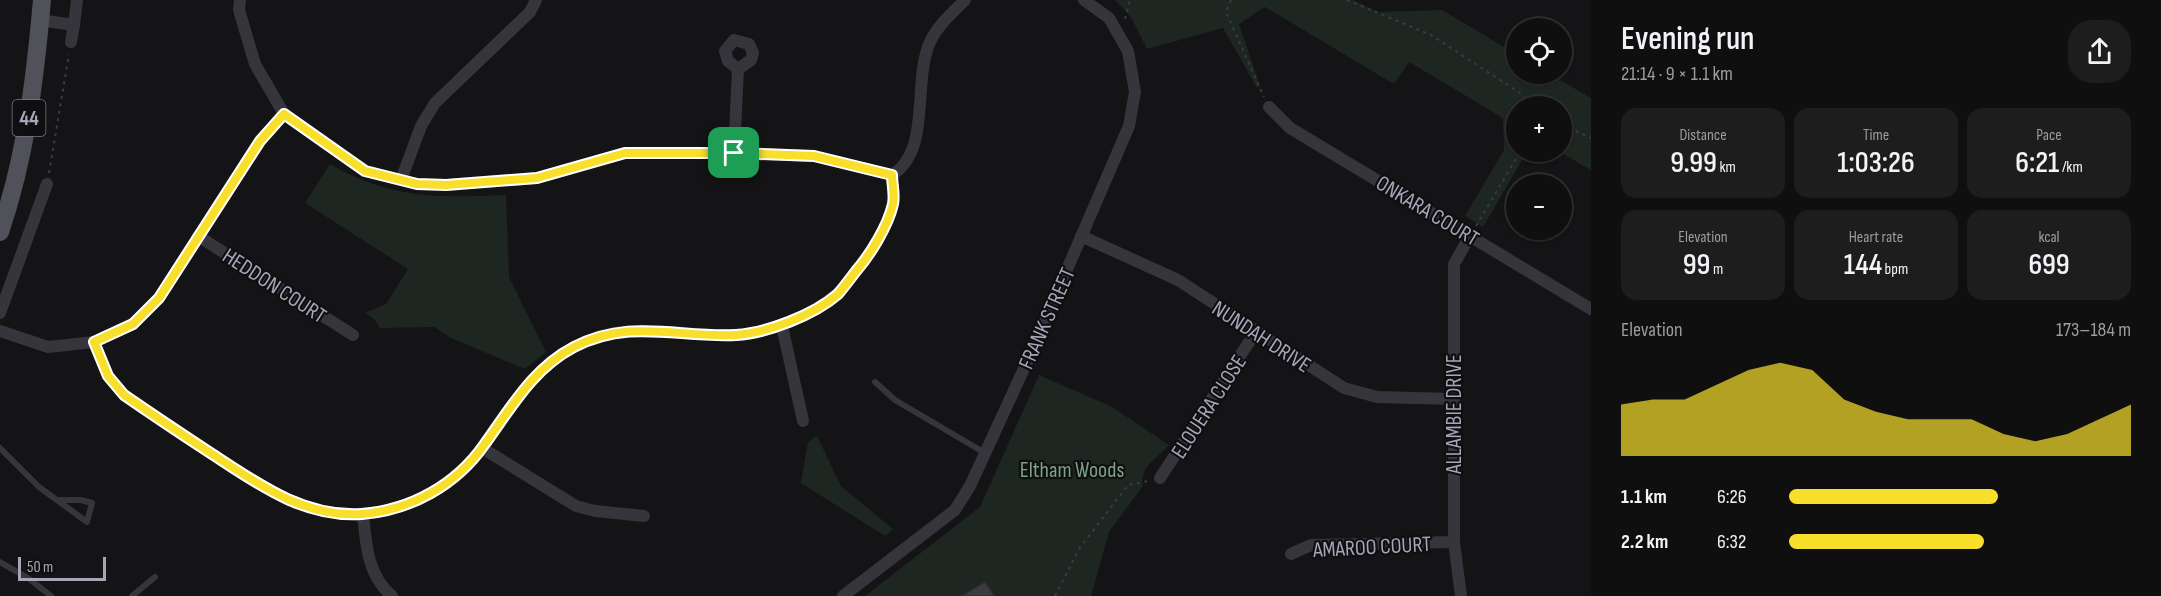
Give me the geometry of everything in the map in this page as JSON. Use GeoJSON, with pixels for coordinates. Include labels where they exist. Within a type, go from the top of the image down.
{"type":"FeatureCollection","features":[{"type":"Feature","properties":{"kind":"main road","name":"44"},"geometry":{"type":"LineString","coordinates":[[0,232],[15,184],[27,133],[42,0]]}},
{"type":"Feature","properties":{"kind":"street"},"geometry":{"type":"LineString","coordinates":[[71,42],[77,0]]}},
{"type":"Feature","properties":{"kind":"street"},"geometry":{"type":"LineString","coordinates":[[240,0],[239,10],[255,64],[284,114],[365,171],[401,180],[446,185],[537,178],[625,153],[814,156],[892,175],[905,167],[911,154],[918,123],[922,68],[930,42],[942,22],[965,0]]}},
{"type":"Feature","properties":{"kind":"street"},"geometry":{"type":"LineString","coordinates":[[401,180],[421,126],[435,103],[530,12],[536,0]]}},
{"type":"Feature","properties":{"kind":"street","name":"FRANK STREET"},"geometry":{"type":"LineString","coordinates":[[843,596],[955,510],[986,454],[1129,126],[1133,110],[1134,76],[1128,51],[1109,18],[1084,0]]}},
{"type":"Feature","properties":{"kind":"street"},"geometry":{"type":"LineString","coordinates":[[40,20],[74,25]]}},
{"type":"Feature","properties":{"kind":"street"},"geometry":{"type":"LineString","coordinates":[[734,153],[738,69]]}},
{"type":"Feature","properties":{"kind":"street","name":"ONKARA COURT"},"geometry":{"type":"LineString","coordinates":[[1269,107],[1290,128],[1591,309]]}},
{"type":"Feature","properties":{"kind":"street"},"geometry":{"type":"LineString","coordinates":[[0,331],[48,346],[94,342],[133,324],[159,298],[260,141],[284,114]]}},
{"type":"Feature","properties":{"kind":"street"},"geometry":{"type":"LineString","coordinates":[[94,342],[108,376],[124,395],[261,486],[292,502],[315,510],[363,514],[417,501],[443,487],[482,448],[519,393],[549,363],[575,346],[607,335],[643,329],[736,335],[782,326],[837,294],[870,254],[893,204],[892,175]]}},
{"type":"Feature","properties":{"kind":"street"},"geometry":{"type":"LineString","coordinates":[[0,313],[47,184]]}},
{"type":"Feature","properties":{"kind":"street","name":"HEDDON COURT"},"geometry":{"type":"LineString","coordinates":[[198,236],[353,335]]}},
{"type":"Feature","properties":{"kind":"street","name":"NUNDAH DRIVE"},"geometry":{"type":"LineString","coordinates":[[1081,236],[1178,280],[1255,333],[1344,388],[1377,397],[1453,399]]}},
{"type":"Feature","properties":{"kind":"street","name":"ALLAMBIE DRIVE"},"geometry":{"type":"LineString","coordinates":[[1461,596],[1454,542],[1454,264],[1470,236]]}},
{"type":"Feature","properties":{"kind":"street"},"geometry":{"type":"LineString","coordinates":[[782,326],[803,421]]}},
{"type":"Feature","properties":{"kind":"street","name":"ELOUERA CLOSE"},"geometry":{"type":"LineString","coordinates":[[1160,478],[1255,333]]}},
{"type":"Feature","properties":{"kind":"street"},"geometry":{"type":"LineString","coordinates":[[482,448],[576,506],[595,511],[644,516]]}},
{"type":"Feature","properties":{"kind":"street"},"geometry":{"type":"LineString","coordinates":[[363,514],[368,556],[382,588],[392,596]]}},
{"type":"Feature","properties":{"kind":"street","name":"AMAROO COURT"},"geometry":{"type":"LineString","coordinates":[[1291,554],[1311,545],[1454,542]]}},
{"type":"Feature","properties":{"kind":"lane"},"geometry":{"type":"LineString","coordinates":[[875,382],[895,400],[986,454]]}},
{"type":"Feature","properties":{"kind":"lane"},"geometry":{"type":"LineString","coordinates":[[0,448],[39,487],[87,522],[92,503],[81,500],[59,500]]}},
{"type":"Feature","properties":{"kind":"lane"},"geometry":{"type":"LineString","coordinates":[[0,562],[28,578],[51,596]]}},
{"type":"Feature","properties":{"kind":"lane"},"geometry":{"type":"LineString","coordinates":[[132,596],[155,577]]}},
{"type":"Feature","properties":{"kind":"path"},"geometry":{"type":"LineString","coordinates":[[1120,36],[1130,0]]}},
{"type":"Feature","properties":{"kind":"path"},"geometry":{"type":"LineString","coordinates":[[1231,0],[1226,12],[1269,107]]}},
{"type":"Feature","properties":{"kind":"path"},"geometry":{"type":"LineString","coordinates":[[1347,0],[1431,35],[1511,87],[1520,96]]}},
{"type":"Feature","properties":{"kind":"path"},"geometry":{"type":"LineString","coordinates":[[47,184],[71,42]]}},
{"type":"Feature","properties":{"kind":"path"},"geometry":{"type":"LineString","coordinates":[[1572,129],[1591,138]]}},
{"type":"Feature","properties":{"kind":"path"},"geometry":{"type":"LineString","coordinates":[[1470,236],[1514,162]]}},
{"type":"Feature","properties":{"kind":"path"},"geometry":{"type":"LineString","coordinates":[[1055,596],[1079,549],[1128,485],[1160,478]]}},
{"type":"Feature","properties":{"kind":"green space"},"geometry":{"type":"Polygon","coordinates":[[[1115,0],[1353,0],[1378,12],[1442,10],[1506,48],[1506,84],[1567,84],[1591,98],[1591,170],[1572,159],[1572,96],[1506,96],[1506,162],[1521,162],[1514,174],[1506,174],[1506,187],[1483,227],[1465,216],[1504,150],[1503,118],[1409,62],[1394,84],[1265,7],[1239,24],[1260,86],[1257,88],[1223,28],[1147,49],[1131,17],[1115,0]]]}},
{"type":"Feature","properties":{"kind":"green space"},"geometry":{"type":"Polygon","coordinates":[[[330,164],[373,184],[415,194],[506,195],[509,277],[546,352],[525,369],[451,338],[434,327],[380,328],[374,319],[365,313],[386,304],[408,269],[305,203],[330,164]]]}},
{"type":"Feature","properties":{"kind":"green space","name":"Eltham Woods"},"geometry":{"type":"Polygon","coordinates":[[[1039,375],[1112,407],[1169,445],[1147,467],[1144,472],[1143,486],[1109,532],[1091,596],[865,596],[980,507],[1039,375]]]}},
{"type":"Feature","properties":{"kind":"green space"},"geometry":{"type":"Polygon","coordinates":[[[817,436],[841,486],[893,529],[885,536],[801,483],[808,442],[817,436]]]}},
{"type":"Feature","properties":{"kind":"building"},"geometry":{"type":"Polygon","coordinates":[[[985,582],[994,596],[962,596],[985,582]]]}},
{"type":"Feature","properties":{"kind":"route"},"geometry":{"type":"LineString","coordinates":[[284,114],[365,171],[417,184],[446,185],[537,178],[625,153],[734,153],[814,156],[892,175],[893,204],[870,254],[837,294],[782,326],[736,335],[643,329],[607,335],[575,346],[549,363],[519,393],[482,448],[443,487],[417,501],[363,514],[315,510],[292,502],[261,486],[124,395],[108,376],[94,342],[133,324],[159,298],[260,141],[284,114]]}}]}
